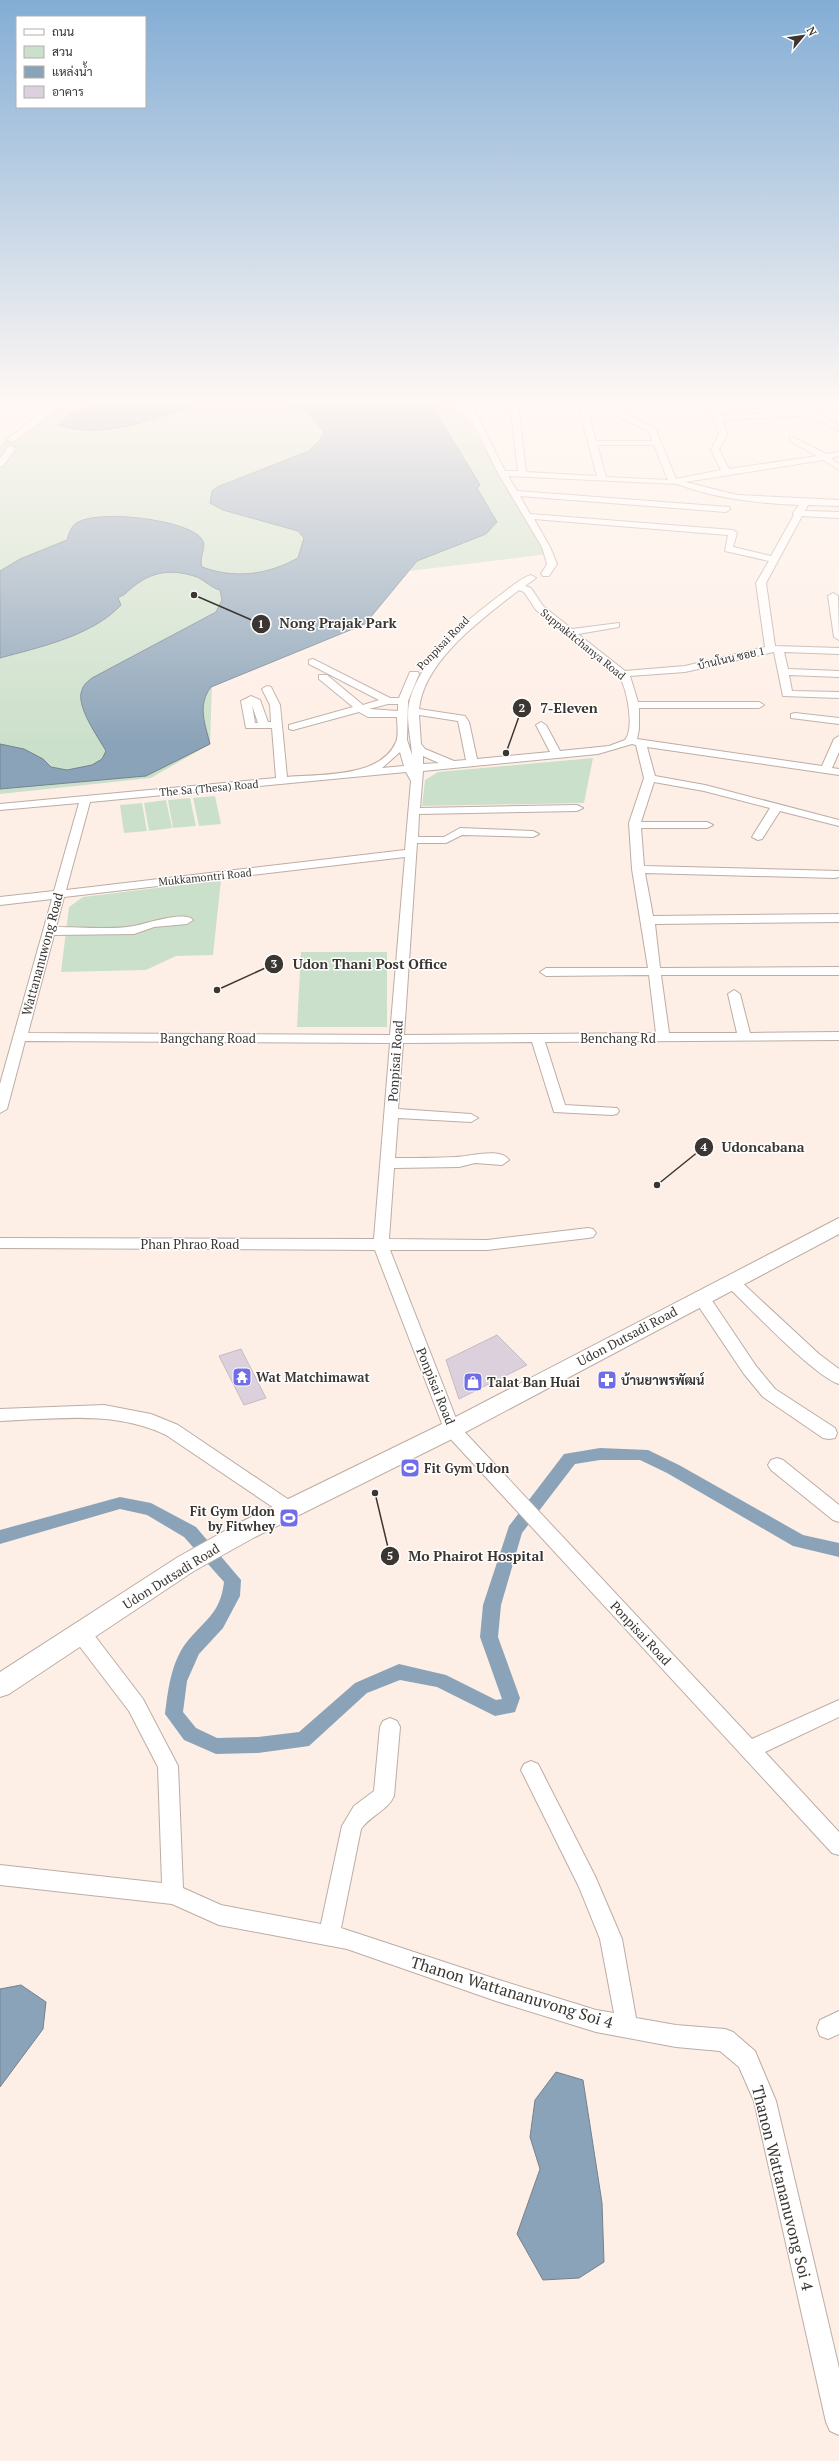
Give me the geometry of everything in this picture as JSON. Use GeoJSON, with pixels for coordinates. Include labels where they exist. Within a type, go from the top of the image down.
{"type":"FeatureCollection","features":[{"type":"Feature","properties":{"kind":"main road","name":"Udon Dutsadi Road"},"geometry":{"type":"LineString","coordinates":[[0,1686],[186,1564],[247,1530],[452,1429],[839,1225]]}},
{"type":"Feature","properties":{"kind":"street"},"geometry":{"type":"LineString","coordinates":[[724,525],[725,514]]}},
{"type":"Feature","properties":{"kind":"street"},"geometry":{"type":"LineString","coordinates":[[797,514],[787,538],[761,583],[775,650],[783,672],[787,694],[839,695]]}},
{"type":"Feature","properties":{"kind":"street"},"geometry":{"type":"LineString","coordinates":[[809,514],[839,516]]}},
{"type":"Feature","properties":{"kind":"street"},"geometry":{"type":"LineString","coordinates":[[537,574],[551,567],[549,557],[528,516],[724,525],[734,534],[727,548],[774,560]]}},
{"type":"Feature","properties":{"kind":"street","name":"Ponpisai Road"},"geometry":{"type":"LineString","coordinates":[[537,574],[500,598],[468,628],[426,673],[415,700],[414,770],[416,783],[381,1245],[452,1429],[839,1846]]}},
{"type":"Feature","properties":{"kind":"street","name":"Ponpisai Road"},"geometry":{"type":"LineString","coordinates":[[414,770],[402,740],[402,714],[403,701],[416,670],[436,648],[492,595],[506,584],[537,574]]}},
{"type":"Feature","properties":{"kind":"street","name":"Suppakitchanya Road"},"geometry":{"type":"LineString","coordinates":[[537,574],[529,593],[539,608],[623,674],[629,682],[634,705],[635,742]]}},
{"type":"Feature","properties":{"kind":"street"},"geometry":{"type":"LineString","coordinates":[[517,587],[529,593]]}},
{"type":"Feature","properties":{"kind":"street"},"geometry":{"type":"LineString","coordinates":[[835,602],[839,637]]}},
{"type":"Feature","properties":{"kind":"street"},"geometry":{"type":"LineString","coordinates":[[570,632],[616,625]]}},
{"type":"Feature","properties":{"kind":"street","name":"บ้านโนน ซอย 1"},"geometry":{"type":"LineString","coordinates":[[623,674],[685,669],[775,650],[839,651]]}},
{"type":"Feature","properties":{"kind":"street"},"geometry":{"type":"LineString","coordinates":[[313,662],[388,701]]}},
{"type":"Feature","properties":{"kind":"street"},"geometry":{"type":"LineString","coordinates":[[783,672],[839,674]]}},
{"type":"Feature","properties":{"kind":"street"},"geometry":{"type":"LineString","coordinates":[[323,677],[362,709],[373,715],[402,714]]}},
{"type":"Feature","properties":{"kind":"street"},"geometry":{"type":"LineString","coordinates":[[267,689],[275,705],[282,781]]}},
{"type":"Feature","properties":{"kind":"street"},"geometry":{"type":"LineString","coordinates":[[293,727],[388,701],[403,701]]}},
{"type":"Feature","properties":{"kind":"street"},"geometry":{"type":"LineString","coordinates":[[634,705],[759,705]]}},
{"type":"Feature","properties":{"kind":"street"},"geometry":{"type":"LineString","coordinates":[[414,711],[461,718],[464,722],[472,763]]}},
{"type":"Feature","properties":{"kind":"street"},"geometry":{"type":"LineString","coordinates":[[795,716],[839,721]]}},
{"type":"Feature","properties":{"kind":"street"},"geometry":{"type":"LineString","coordinates":[[264,726],[277,725]]}},
{"type":"Feature","properties":{"kind":"street"},"geometry":{"type":"LineString","coordinates":[[541,725],[557,755]]}},
{"type":"Feature","properties":{"kind":"street"},"geometry":{"type":"LineString","coordinates":[[826,770],[839,739]]}},
{"type":"Feature","properties":{"kind":"street"},"geometry":{"type":"LineString","coordinates":[[363,773],[384,763],[395,754],[402,740]]}},
{"type":"Feature","properties":{"kind":"street"},"geometry":{"type":"LineString","coordinates":[[414,741],[421,752],[456,765]]}},
{"type":"Feature","properties":{"kind":"street"},"geometry":{"type":"LineString","coordinates":[[635,742],[648,762],[650,778],[639,808],[636,825],[638,869],[648,920],[663,1037]]}},
{"type":"Feature","properties":{"kind":"street"},"geometry":{"type":"LineString","coordinates":[[414,770],[616,748],[635,742],[839,772]]}},
{"type":"Feature","properties":{"kind":"street","name":"The Sa (Thesa) Road"},"geometry":{"type":"LineString","coordinates":[[0,807],[363,773],[414,770]]}},
{"type":"Feature","properties":{"kind":"street"},"geometry":{"type":"LineString","coordinates":[[650,778],[705,788],[776,808],[839,823]]}},
{"type":"Feature","properties":{"kind":"street","name":"Wattananuwong Road"},"geometry":{"type":"LineString","coordinates":[[0,1109],[85,800]]}},
{"type":"Feature","properties":{"kind":"street"},"geometry":{"type":"LineString","coordinates":[[414,811],[577,808]]}},
{"type":"Feature","properties":{"kind":"street"},"geometry":{"type":"LineString","coordinates":[[758,837],[776,808]]}},
{"type":"Feature","properties":{"kind":"street"},"geometry":{"type":"LineString","coordinates":[[636,825],[707,825]]}},
{"type":"Feature","properties":{"kind":"street"},"geometry":{"type":"LineString","coordinates":[[411,840],[446,840],[460,831],[533,834]]}},
{"type":"Feature","properties":{"kind":"street","name":"Mukkamontri Road"},"geometry":{"type":"LineString","coordinates":[[0,901],[410,853]]}},
{"type":"Feature","properties":{"kind":"street"},"geometry":{"type":"LineString","coordinates":[[638,869],[836,874]]}},
{"type":"Feature","properties":{"kind":"street"},"geometry":{"type":"LineString","coordinates":[[648,920],[839,918]]}},
{"type":"Feature","properties":{"kind":"street"},"geometry":{"type":"LineString","coordinates":[[48,932],[134,930],[152,924],[187,920]]}},
{"type":"Feature","properties":{"kind":"street"},"geometry":{"type":"LineString","coordinates":[[546,972],[655,973],[839,971]]}},
{"type":"Feature","properties":{"kind":"street"},"geometry":{"type":"LineString","coordinates":[[734,994],[745,1037]]}},
{"type":"Feature","properties":{"kind":"street","name":"Benchang Rd"},"geometry":{"type":"LineString","coordinates":[[396,1040],[839,1036]]}},
{"type":"Feature","properties":{"kind":"street","name":"Bangchang Road"},"geometry":{"type":"LineString","coordinates":[[20,1037],[396,1040]]}},
{"type":"Feature","properties":{"kind":"street"},"geometry":{"type":"LineString","coordinates":[[537,1038],[559,1109],[612,1111]]}},
{"type":"Feature","properties":{"kind":"street"},"geometry":{"type":"LineString","coordinates":[[391,1113],[471,1118]]}},
{"type":"Feature","properties":{"kind":"street"},"geometry":{"type":"LineString","coordinates":[[387,1163],[459,1162],[476,1158],[502,1160]]}},
{"type":"Feature","properties":{"kind":"street","name":"Phan Phrao Road"},"geometry":{"type":"LineString","coordinates":[[0,1243],[487,1245],[588,1233]]}},
{"type":"Feature","properties":{"kind":"street"},"geometry":{"type":"LineString","coordinates":[[732,1282],[823,1367],[839,1378]]}},
{"type":"Feature","properties":{"kind":"street"},"geometry":{"type":"LineString","coordinates":[[701,1297],[750,1370],[769,1393],[830,1433]]}},
{"type":"Feature","properties":{"kind":"street"},"geometry":{"type":"LineString","coordinates":[[0,1415],[104,1411],[151,1420],[172,1430],[289,1509]]}},
{"type":"Feature","properties":{"kind":"street"},"geometry":{"type":"LineString","coordinates":[[777,1465],[839,1515]]}},
{"type":"Feature","properties":{"kind":"street"},"geometry":{"type":"LineString","coordinates":[[81,1633],[136,1705],[168,1766],[173,1894]]}},
{"type":"Feature","properties":{"kind":"street"},"geometry":{"type":"LineString","coordinates":[[749,1750],[839,1708]]}},
{"type":"Feature","properties":{"kind":"street"},"geometry":{"type":"LineString","coordinates":[[329,1935],[352,1826],[361,1813],[384,1796],[390,1727]]}},
{"type":"Feature","properties":{"kind":"street"},"geometry":{"type":"LineString","coordinates":[[531,1770],[588,1883],[610,1939],[627,2027]]}},
{"type":"Feature","properties":{"kind":"street","name":"Thanon Wattananuvong Soi 4"},"geometry":{"type":"LineString","coordinates":[[0,1875],[173,1894],[218,1915],[347,1939],[496,1990],[596,2021],[676,2036],[725,2040],[747,2059],[765,2101],[839,2422]]}},
{"type":"Feature","properties":{"kind":"green space"},"geometry":{"type":"Polygon","coordinates":[[[0,514],[525,514],[549,554],[409,571],[369,618],[212,687],[210,744],[151,778],[0,794],[0,514]]]}},
{"type":"Feature","properties":{"kind":"green space"},"geometry":{"type":"Polygon","coordinates":[[[593,758],[584,803],[422,806],[425,780],[438,772],[593,758]]]}},
{"type":"Feature","properties":{"kind":"green space"},"geometry":{"type":"Polygon","coordinates":[[[215,796],[221,824],[199,826],[193,798],[215,796]]]}},
{"type":"Feature","properties":{"kind":"green space"},"geometry":{"type":"Polygon","coordinates":[[[190,798],[196,826],[173,828],[168,800],[190,798]]]}},
{"type":"Feature","properties":{"kind":"green space"},"geometry":{"type":"Polygon","coordinates":[[[166,800],[172,828],[149,831],[144,803],[166,800]]]}},
{"type":"Feature","properties":{"kind":"green space"},"geometry":{"type":"Polygon","coordinates":[[[142,803],[147,831],[124,833],[120,805],[142,803]]]}},
{"type":"Feature","properties":{"kind":"green space"},"geometry":{"type":"Polygon","coordinates":[[[221,880],[213,955],[176,956],[146,970],[61,972],[69,907],[83,897],[221,880]]]}},
{"type":"Feature","properties":{"kind":"green space"},"geometry":{"type":"Polygon","coordinates":[[[301,952],[387,952],[387,1027],[297,1027],[301,952]]]}},
{"type":"Feature","properties":{"kind":"water"},"geometry":{"type":"Polygon","coordinates":[[[237,514],[492,514],[497,522],[486,534],[417,561],[365,624],[211,687],[204,701],[203,708],[204,722],[210,744],[146,776],[0,789],[0,744],[24,749],[43,759],[51,767],[67,770],[92,765],[102,759],[106,751],[88,721],[82,704],[81,696],[83,688],[87,682],[216,612],[222,600],[220,590],[214,588],[197,577],[176,572],[158,574],[142,581],[119,597],[118,598],[121,605],[109,616],[95,625],[48,645],[0,658],[0,571],[20,559],[67,540],[72,528],[78,522],[89,518],[140,518],[175,525],[189,530],[199,536],[204,543],[201,558],[202,567],[214,571],[239,574],[275,568],[298,558],[304,538],[298,531],[237,514]]]}},
{"type":"Feature","properties":{"kind":"water"},"geometry":{"type":"Polygon","coordinates":[[[21,1985],[46,2002],[43,2029],[0,2087],[0,1989],[21,1985]]]}},
{"type":"Feature","properties":{"kind":"water"},"geometry":{"type":"Polygon","coordinates":[[[556,2072],[583,2080],[602,2203],[604,2262],[579,2278],[543,2280],[517,2234],[540,2169],[530,2137],[535,2100],[556,2072]]]}},
{"type":"Feature","properties":{"kind":"building","name":"Talat Ban Huai"},"geometry":{"type":"Polygon","coordinates":[[[497,1335],[527,1365],[459,1399],[446,1360],[497,1335]]]}},
{"type":"Feature","properties":{"kind":"building","name":"Wat Matchimawat"},"geometry":{"type":"Polygon","coordinates":[[[241,1349],[266,1398],[244,1405],[219,1356],[241,1349]]]}},
{"type":"Feature","properties":{"kind":"waterway"},"geometry":{"type":"LineString","coordinates":[[0,1537],[120,1503],[151,1509],[190,1532],[233,1580],[231,1596],[217,1623],[192,1649],[178,1681],[174,1714],[190,1734],[216,1746],[258,1745],[303,1740],[323,1724],[361,1688],[399,1672],[440,1680],[495,1708],[509,1706],[511,1698],[489,1637],[492,1605],[515,1531],[570,1458],[600,1454],[642,1454],[673,1469],[799,1541],[839,1550]]}},
{"type":"Feature","properties":{"kind":"place","name":"Nong Prajak Park"},"geometry":{"type":"Point","coordinates":[194,595]}},
{"type":"Feature","properties":{"kind":"place","name":"7-Eleven"},"geometry":{"type":"Point","coordinates":[506,753]}},
{"type":"Feature","properties":{"kind":"place","name":"Udon Thani Post Office"},"geometry":{"type":"Point","coordinates":[217,990]}},
{"type":"Feature","properties":{"kind":"place","name":"Udoncabana"},"geometry":{"type":"Point","coordinates":[657,1185]}},
{"type":"Feature","properties":{"kind":"place","name":"Wat Matchimawat"},"geometry":{"type":"Point","coordinates":[242,1377]}},
{"type":"Feature","properties":{"kind":"place","name":"บ้านยาพรพัฒน์"},"geometry":{"type":"Point","coordinates":[607,1380]}},
{"type":"Feature","properties":{"kind":"place","name":"Talat Ban Huai"},"geometry":{"type":"Point","coordinates":[473,1382]}},
{"type":"Feature","properties":{"kind":"place","name":"Fit Gym Udon"},"geometry":{"type":"Point","coordinates":[410,1468]}},
{"type":"Feature","properties":{"kind":"place","name":"Mo Phairot Hospital"},"geometry":{"type":"Point","coordinates":[375,1493]}},
{"type":"Feature","properties":{"kind":"place","name":"Fit Gym Udon by Fitwhey"},"geometry":{"type":"Point","coordinates":[289,1518]}}]}
